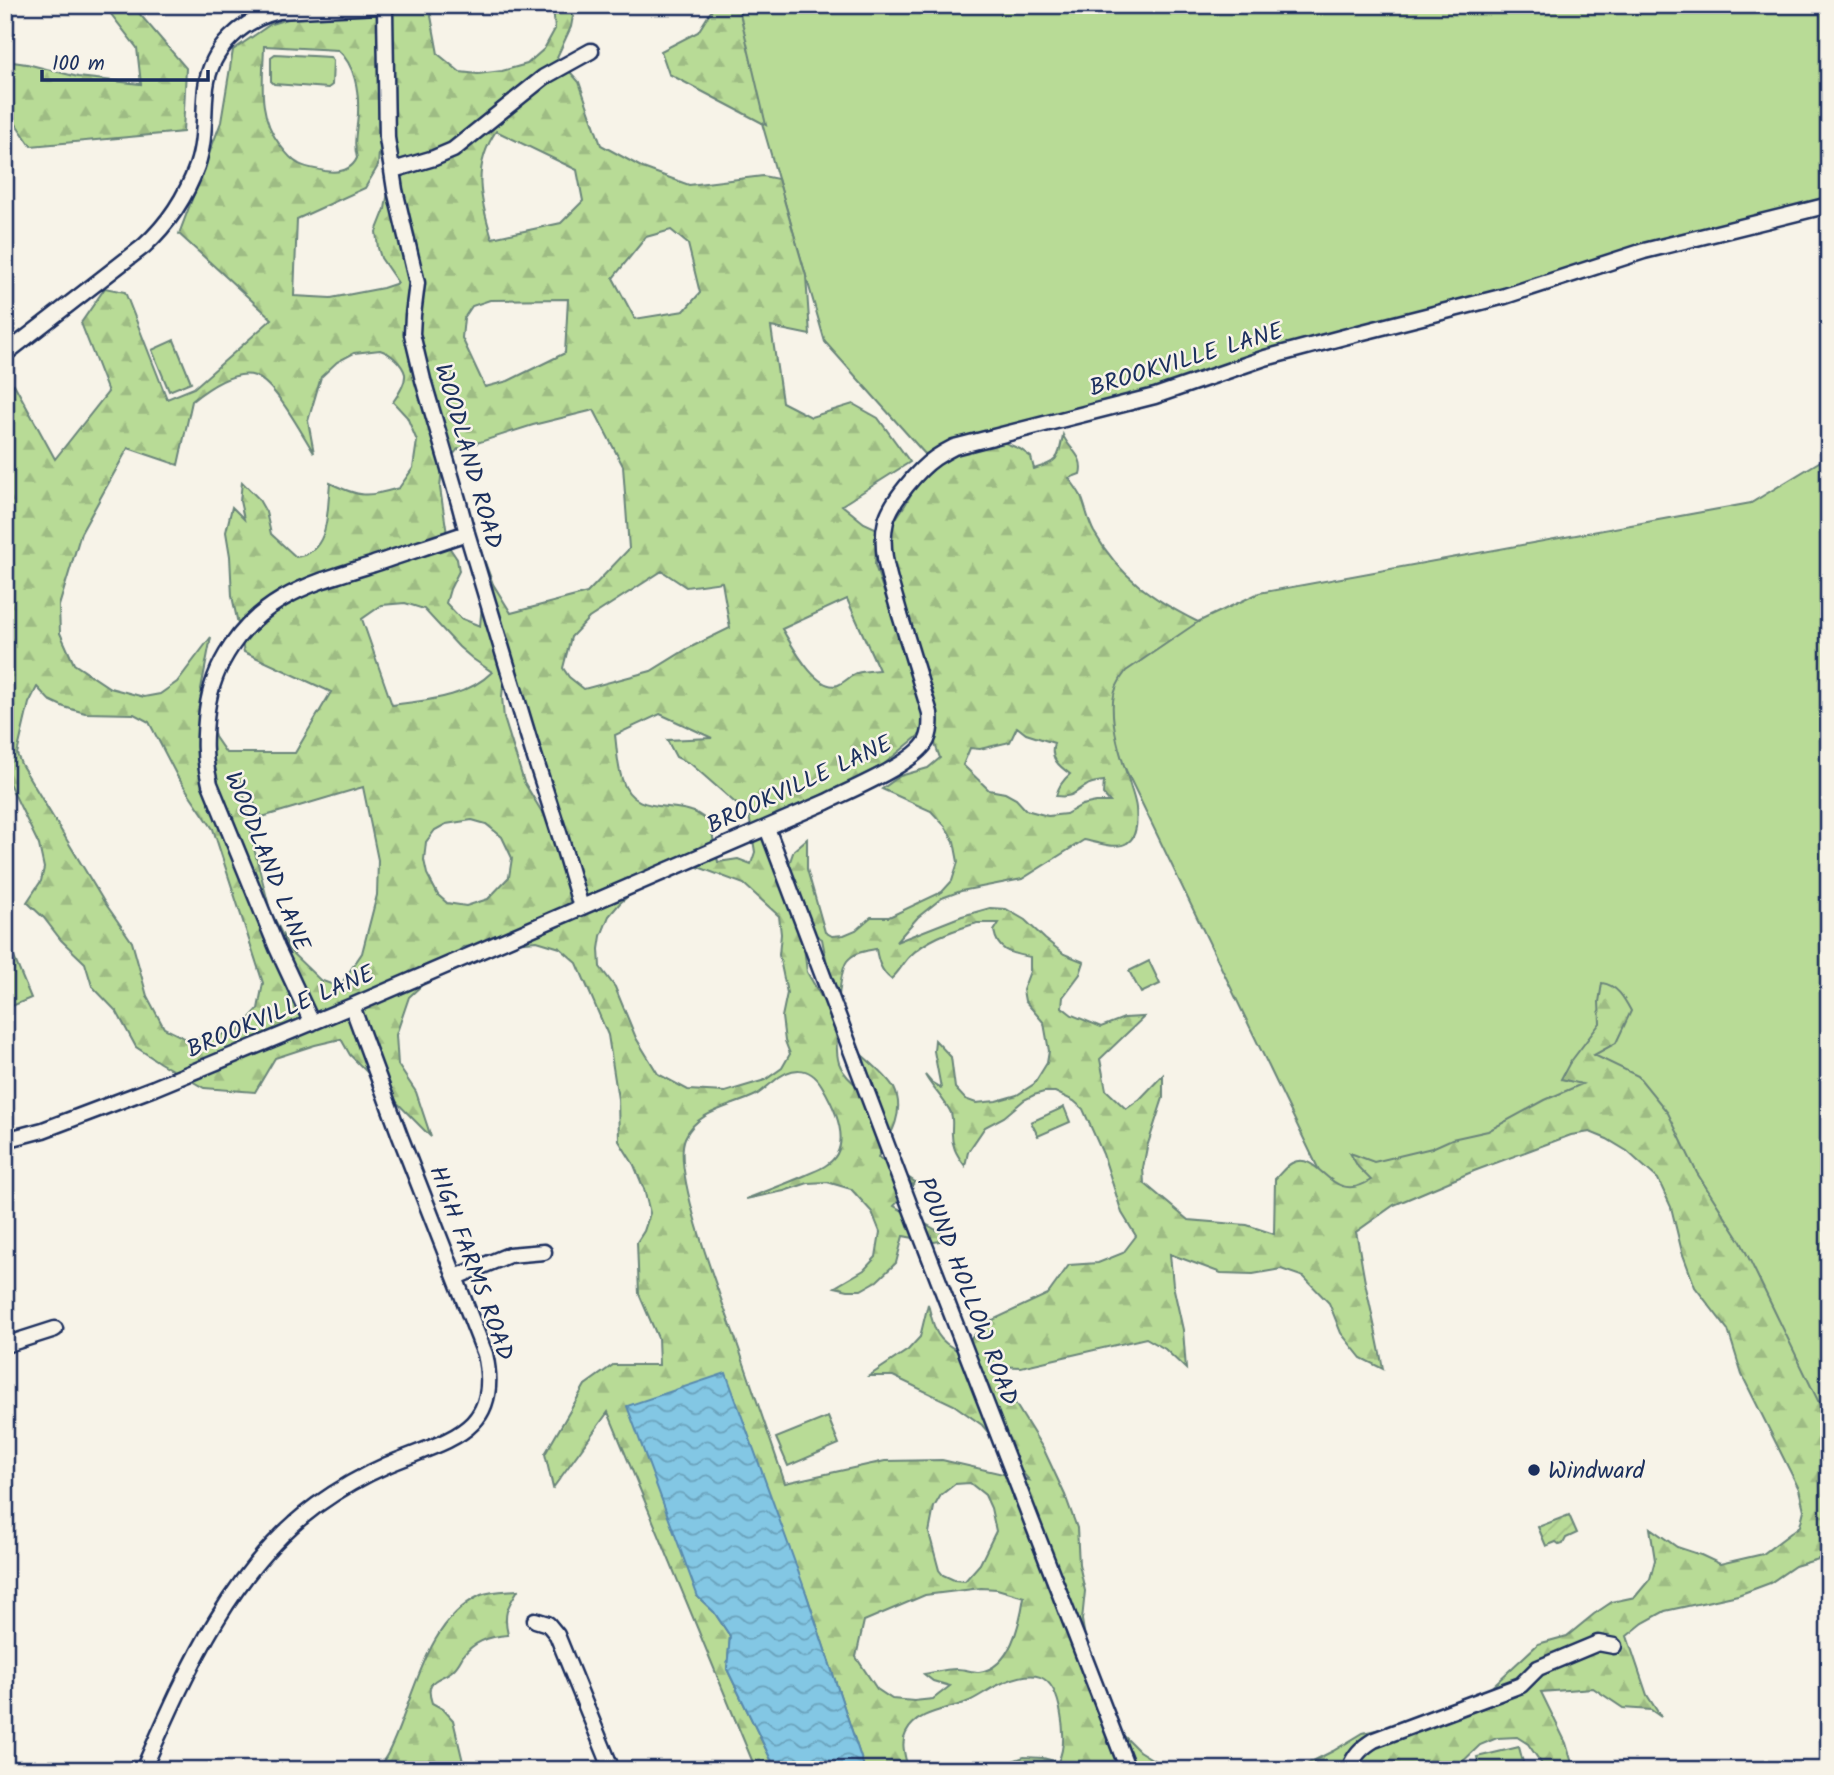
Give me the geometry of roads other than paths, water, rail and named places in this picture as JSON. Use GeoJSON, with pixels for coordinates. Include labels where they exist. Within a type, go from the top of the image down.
{"type":"FeatureCollection","features":[{"type":"Feature","properties":{"kind":"street","name":"WOODLAND ROAD"},"geometry":{"type":"LineString","coordinates":[[5,354],[144,246],[180,204],[197,165],[204,137],[209,74],[220,51],[237,31],[250,22],[279,11],[379,6],[383,8],[387,138],[395,190],[417,283],[412,316],[414,344],[467,533],[580,907]]}},
{"type":"Feature","properties":{"kind":"street"},"geometry":{"type":"LineString","coordinates":[[393,170],[453,150],[544,78],[591,51]]}},
{"type":"Feature","properties":{"kind":"street","name":"BROOKVILLE LANE"},"geometry":{"type":"LineString","coordinates":[[5,1140],[43,1130],[154,1088],[312,1023],[826,802],[915,754],[927,742],[932,725],[891,581],[883,535],[887,517],[896,501],[922,469],[935,457],[954,447],[1155,396],[1265,358],[1505,296],[1644,251],[1829,205]]}},
{"type":"Feature","properties":{"kind":"street","name":"WOODLAND LANE"},"geometry":{"type":"LineString","coordinates":[[312,1023],[276,948],[210,783],[205,764],[204,737],[212,687],[222,661],[241,633],[283,598],[321,580],[467,533]]}},
{"type":"Feature","properties":{"kind":"street","name":"POUND HOLLOW ROAD"},"geometry":{"type":"LineString","coordinates":[[767,828],[1128,1770]]}},
{"type":"Feature","properties":{"kind":"street","name":"HIGH FARMS ROAD"},"geometry":{"type":"LineString","coordinates":[[143,1770],[199,1652],[236,1588],[263,1554],[290,1527],[341,1489],[383,1466],[457,1436],[480,1415],[489,1393],[490,1374],[485,1354],[352,1006]]}},
{"type":"Feature","properties":{"kind":"street"},"geometry":{"type":"LineString","coordinates":[[456,1277],[509,1255],[544,1252]]}},
{"type":"Feature","properties":{"kind":"street"},"geometry":{"type":"LineString","coordinates":[[5,1345],[55,1329]]}},
{"type":"Feature","properties":{"kind":"street"},"geometry":{"type":"LineString","coordinates":[[535,1620],[548,1624],[557,1635],[611,1770]]}},
{"type":"Feature","properties":{"kind":"street"},"geometry":{"type":"LineString","coordinates":[[1349,1770],[1356,1754],[1374,1740],[1521,1685],[1538,1668],[1598,1643],[1614,1646]]}},
{"type":"Feature","properties":{"kind":"water"},"geometry":{"type":"Polygon","coordinates":[[[726,1373],[806,1593],[865,1770],[776,1770],[727,1669],[730,1636],[714,1612],[698,1597],[627,1406],[726,1373]]]}},
{"type":"Feature","properties":{"kind":"place","name":"Windward"},"geometry":{"type":"Point","coordinates":[1534,1470]}}]}
